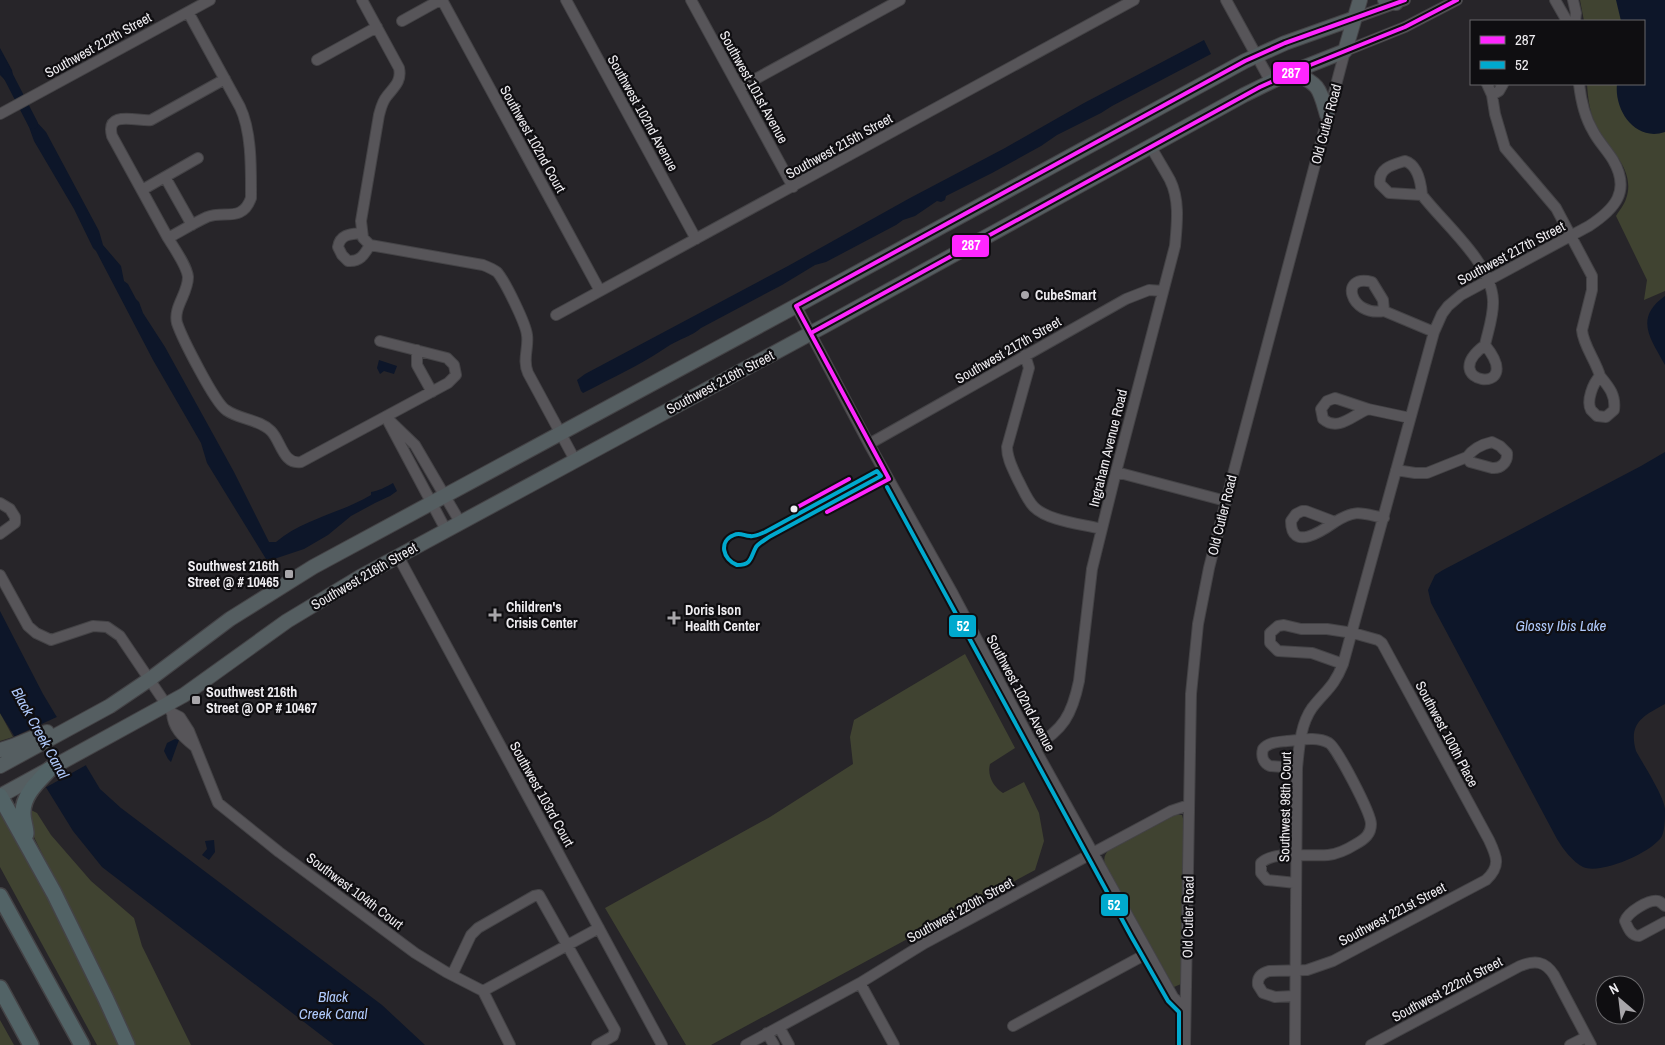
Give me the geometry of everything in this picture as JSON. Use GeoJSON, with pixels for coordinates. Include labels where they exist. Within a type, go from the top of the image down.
{"type":"FeatureCollection","features":[{"type":"Feature","properties":{"kind":"highway"},"geometry":{"type":"LineString","coordinates":[[26,843],[23,808],[33,782],[50,769]]}},
{"type":"Feature","properties":{"kind":"highway"},"geometry":{"type":"LineString","coordinates":[[0,795],[76,938],[127,1045]]}},
{"type":"Feature","properties":{"kind":"highway"},"geometry":{"type":"LineString","coordinates":[[0,896],[82,1045]]}},
{"type":"Feature","properties":{"kind":"highway"},"geometry":{"type":"LineString","coordinates":[[0,988],[31,1045]]}},
{"type":"Feature","properties":{"kind":"main road","name":"Old Cutler Road"},"geometry":{"type":"LineString","coordinates":[[1346,51],[1360,0]]}},
{"type":"Feature","properties":{"kind":"main road"},"geometry":{"type":"LineString","coordinates":[[0,766],[10,751],[74,726],[110,706],[150,679],[223,623],[268,593],[313,567],[1256,55],[1294,39],[1355,18]]}},
{"type":"Feature","properties":{"kind":"main road","name":"Southwest 216th Street"},"geometry":{"type":"LineString","coordinates":[[50,769],[170,709],[199,685],[299,613],[352,581],[1271,82],[1346,51]]}},
{"type":"Feature","properties":{"kind":"main road"},"geometry":{"type":"LineString","coordinates":[[1293,72],[1314,83],[1327,114]]}},
{"type":"Feature","properties":{"kind":"main road"},"geometry":{"type":"LineString","coordinates":[[0,795],[33,782]]}},
{"type":"Feature","properties":{"kind":"street","name":"Southwest 212th Street"},"geometry":{"type":"LineString","coordinates":[[0,114],[210,0]]}},
{"type":"Feature","properties":{"kind":"street"},"geometry":{"type":"LineString","coordinates":[[362,0],[399,68],[400,78],[382,103],[379,115],[363,210],[361,233],[364,241],[370,245],[483,265],[497,273],[526,330],[528,340],[525,360],[526,369],[575,460]]}},
{"type":"Feature","properties":{"kind":"street"},"geometry":{"type":"LineString","coordinates":[[402,21],[441,0]]}},
{"type":"Feature","properties":{"kind":"street","name":"Southwest 102nd Court"},"geometry":{"type":"LineString","coordinates":[[441,0],[600,291]]}},
{"type":"Feature","properties":{"kind":"street","name":"Southwest 102nd Avenue"},"geometry":{"type":"LineString","coordinates":[[566,0],[696,239]]}},
{"type":"Feature","properties":{"kind":"street","name":"Southwest 101st Avenue"},"geometry":{"type":"LineString","coordinates":[[691,0],[793,186]]}},
{"type":"Feature","properties":{"kind":"street"},"geometry":{"type":"LineString","coordinates":[[739,88],[900,0]]}},
{"type":"Feature","properties":{"kind":"street","name":"Southwest 215th Street"},"geometry":{"type":"LineString","coordinates":[[556,315],[1134,0]]}},
{"type":"Feature","properties":{"kind":"street"},"geometry":{"type":"LineString","coordinates":[[1226,0],[1271,82]]}},
{"type":"Feature","properties":{"kind":"street","name":"Southwest 216th Street"},"geometry":{"type":"LineString","coordinates":[[1346,51],[1405,27],[1457,0]]}},
{"type":"Feature","properties":{"kind":"street"},"geometry":{"type":"LineString","coordinates":[[1555,0],[1566,20]]}},
{"type":"Feature","properties":{"kind":"street"},"geometry":{"type":"LineString","coordinates":[[1573,0],[1576,13],[1575,20]]}},
{"type":"Feature","properties":{"kind":"street"},"geometry":{"type":"LineString","coordinates":[[1355,18],[1395,1]]}},
{"type":"Feature","properties":{"kind":"street"},"geometry":{"type":"LineString","coordinates":[[168,238],[214,215],[237,214],[246,208],[250,198],[247,124],[240,107],[188,12]]}},
{"type":"Feature","properties":{"kind":"street"},"geometry":{"type":"LineString","coordinates":[[317,60],[378,27]]}},
{"type":"Feature","properties":{"kind":"street","name":"Old Cutler Road"},"geometry":{"type":"LineString","coordinates":[[1185,1045],[1191,694],[1194,650],[1207,577],[1226,501],[1314,170],[1327,114],[1346,51]]}},
{"type":"Feature","properties":{"kind":"street"},"geometry":{"type":"LineString","coordinates":[[225,79],[151,120],[129,117],[115,122],[112,127],[112,136],[185,268],[188,277],[177,311],[177,324],[208,384],[223,408],[266,427],[274,434],[287,458],[297,463],[432,392],[452,380],[456,375],[456,370],[451,361],[446,358],[380,341]]}},
{"type":"Feature","properties":{"kind":"street"},"geometry":{"type":"LineString","coordinates":[[1487,85],[1492,95],[1495,114],[1505,148],[1551,201],[1572,236],[1593,280],[1582,335],[1600,376]]}},
{"type":"Feature","properties":{"kind":"street"},"geometry":{"type":"LineString","coordinates":[[1492,95],[1499,91],[1502,85]]}},
{"type":"Feature","properties":{"kind":"street","name":"Southwest 217th Street"},"geometry":{"type":"LineString","coordinates":[[1396,470],[1434,332],[1442,314],[1453,301],[1467,291],[1572,236],[1607,214],[1615,204],[1620,188],[1616,167],[1592,130],[1584,113],[1580,85]]}},
{"type":"Feature","properties":{"kind":"street","name":"Ingraham Avenue Road"},"geometry":{"type":"LineString","coordinates":[[1034,747],[1051,737],[1060,728],[1068,718],[1075,699],[1079,681],[1090,580],[1101,529],[1175,246],[1176,200],[1170,182],[1150,147]]}},
{"type":"Feature","properties":{"kind":"street"},"geometry":{"type":"LineString","coordinates":[[142,190],[198,158]]}},
{"type":"Feature","properties":{"kind":"street"},"geometry":{"type":"LineString","coordinates":[[165,177],[192,225]]}},
{"type":"Feature","properties":{"kind":"street"},"geometry":{"type":"LineString","coordinates":[[1422,195],[1470,250],[1492,287],[1494,302],[1485,346]]}},
{"type":"Feature","properties":{"kind":"street"},"geometry":{"type":"LineString","coordinates":[[361,233],[348,234],[340,240],[338,247],[342,256],[348,261],[356,261],[363,256],[370,245]]}},
{"type":"Feature","properties":{"kind":"street","name":"Southwest 217th Street"},"geometry":{"type":"LineString","coordinates":[[870,444],[1135,295],[1149,290],[1163,291]]}},
{"type":"Feature","properties":{"kind":"street","name":"Southwest 102nd Avenue"},"geometry":{"type":"LineString","coordinates":[[796,306],[1092,854],[1173,997],[1185,1009]]}},
{"type":"Feature","properties":{"kind":"street"},"geometry":{"type":"LineString","coordinates":[[1384,311],[1434,332]]}},
{"type":"Feature","properties":{"kind":"street"},"geometry":{"type":"LineString","coordinates":[[417,350],[417,365],[432,392]]}},
{"type":"Feature","properties":{"kind":"street"},"geometry":{"type":"LineString","coordinates":[[1025,356],[1029,368],[1008,447],[1010,463],[1028,498],[1036,509],[1053,518],[1101,529]]}},
{"type":"Feature","properties":{"kind":"street"},"geometry":{"type":"LineString","coordinates":[[1368,409],[1410,418]]}},
{"type":"Feature","properties":{"kind":"street"},"geometry":{"type":"LineString","coordinates":[[386,417],[410,438],[460,522]]}},
{"type":"Feature","properties":{"kind":"street"},"geometry":{"type":"LineString","coordinates":[[386,417],[446,530]]}},
{"type":"Feature","properties":{"kind":"street"},"geometry":{"type":"LineString","coordinates":[[408,458],[419,452]]}},
{"type":"Feature","properties":{"kind":"street"},"geometry":{"type":"LineString","coordinates":[[1396,470],[1427,474],[1467,457]]}},
{"type":"Feature","properties":{"kind":"street","name":"Southwest 98th Court"},"geometry":{"type":"LineString","coordinates":[[1295,1045],[1294,970],[1297,768],[1301,740],[1308,715],[1334,684],[1343,664],[1396,470]]}},
{"type":"Feature","properties":{"kind":"street"},"geometry":{"type":"LineString","coordinates":[[1116,472],[1226,501]]}},
{"type":"Feature","properties":{"kind":"street"},"geometry":{"type":"LineString","coordinates":[[0,503],[10,509],[16,517],[15,523],[0,534]]}},
{"type":"Feature","properties":{"kind":"street"},"geometry":{"type":"LineString","coordinates":[[1335,522],[1346,515],[1358,512],[1384,518]]}},
{"type":"Feature","properties":{"kind":"street","name":"Southwest 103rd Court"},"geometry":{"type":"LineString","coordinates":[[398,556],[662,1045]]}},
{"type":"Feature","properties":{"kind":"street"},"geometry":{"type":"LineString","coordinates":[[0,575],[28,626],[36,633],[51,640],[93,626],[107,627],[120,636],[150,679]]}},
{"type":"Feature","properties":{"kind":"street","name":"Southwest 100th Place"},"geometry":{"type":"LineString","coordinates":[[1343,664],[1312,653],[1278,651],[1270,643],[1270,633],[1278,626],[1284,625],[1301,629],[1327,629],[1353,633],[1378,640],[1385,647],[1495,853],[1495,868]]}},
{"type":"Feature","properties":{"kind":"street","name":"Southwest 104th Court"},"geometry":{"type":"LineString","coordinates":[[150,679],[170,709],[180,717],[189,731],[218,803],[279,852],[414,953],[483,991]]}},
{"type":"Feature","properties":{"kind":"street"},"geometry":{"type":"LineString","coordinates":[[1296,883],[1267,880],[1261,875],[1260,866],[1267,858],[1328,855],[1342,851],[1365,838],[1369,834],[1371,825],[1367,809],[1333,747],[1328,743],[1301,740],[1265,746],[1262,754],[1264,761],[1270,766],[1297,768]]}},
{"type":"Feature","properties":{"kind":"street","name":"Southwest 220th Street"},"geometry":{"type":"LineString","coordinates":[[746,1045],[764,1039],[779,1027],[860,983],[925,943],[1171,811],[1190,805]]}},
{"type":"Feature","properties":{"kind":"street","name":"Southwest 221st Street"},"geometry":{"type":"LineString","coordinates":[[1294,996],[1268,996],[1260,990],[1257,982],[1261,974],[1269,971],[1307,970],[1333,960],[1479,884],[1491,876],[1495,868]]}},
{"type":"Feature","properties":{"kind":"street"},"geometry":{"type":"LineString","coordinates":[[452,975],[471,935],[478,928],[539,895],[615,1030],[613,1036],[597,1045]]}},
{"type":"Feature","properties":{"kind":"street"},"geometry":{"type":"LineString","coordinates":[[1665,906],[1659,902],[1651,902],[1630,912],[1625,921],[1630,932],[1636,936],[1665,922]]}},
{"type":"Feature","properties":{"kind":"street"},"geometry":{"type":"LineString","coordinates":[[510,1045],[483,991],[599,928]]}},
{"type":"Feature","properties":{"kind":"street"},"geometry":{"type":"LineString","coordinates":[[1013,1026],[1148,953]]}},
{"type":"Feature","properties":{"kind":"street","name":"Southwest 222nd Street"},"geometry":{"type":"LineString","coordinates":[[1371,1045],[1520,966],[1538,962],[1546,964],[1554,975],[1588,1041]]}},
{"type":"Feature","properties":{"kind":"street"},"geometry":{"type":"LineString","coordinates":[[860,983],[894,1045]]}},
{"type":"Feature","properties":{"kind":"street"},"geometry":{"type":"LineString","coordinates":[[779,1027],[789,1045]]}},
{"type":"Feature","properties":{"kind":"street"},"geometry":{"type":"LineString","coordinates":[[764,1039],[774,1045]]}},
{"type":"Feature","properties":{"kind":"street"},"geometry":{"type":"LineString","coordinates":[[1570,1045],[1588,1041]]}},
{"type":"Feature","properties":{"kind":"green space"},"geometry":{"type":"Polygon","coordinates":[[[1580,0],[1665,0],[1665,291],[1644,300],[1647,280],[1616,216],[1626,199],[1628,179],[1621,162],[1595,124],[1590,107],[1587,85],[1645,85],[1645,20],[1584,20],[1580,0]]]}},
{"type":"Feature","properties":{"kind":"green space"},"geometry":{"type":"Polygon","coordinates":[[[965,654],[1015,748],[990,764],[989,772],[992,780],[1003,793],[1024,782],[1039,813],[1044,841],[1035,870],[711,1045],[686,1045],[605,908],[770,817],[853,764],[850,737],[854,720],[965,654]]]}},
{"type":"Feature","properties":{"kind":"green space"},"geometry":{"type":"Polygon","coordinates":[[[0,713],[13,737],[0,741],[0,713]]]}},
{"type":"Feature","properties":{"kind":"green space"},"geometry":{"type":"Polygon","coordinates":[[[29,811],[37,813],[51,835],[91,881],[134,918],[142,946],[191,1045],[132,1045],[31,831],[29,811]]]}},
{"type":"Feature","properties":{"kind":"green space"},"geometry":{"type":"Polygon","coordinates":[[[0,815],[4,816],[82,957],[123,1045],[97,1045],[0,867],[0,815]]]}},
{"type":"Feature","properties":{"kind":"green space"},"geometry":{"type":"Polygon","coordinates":[[[1173,815],[1182,815],[1184,822],[1181,984],[1174,987],[1105,865],[1104,860],[1110,849],[1173,815]]]}},
{"type":"Feature","properties":{"kind":"green space"},"geometry":{"type":"Polygon","coordinates":[[[0,1020],[14,1045],[0,1045],[0,1020]]]}},
{"type":"Feature","properties":{"kind":"water"},"geometry":{"type":"Polygon","coordinates":[[[1616,0],[1665,0],[1665,132],[1654,134],[1636,128],[1629,122],[1619,104],[1617,85],[1645,85],[1645,20],[1621,20],[1616,0]]]}},
{"type":"Feature","properties":{"kind":"water"},"geometry":{"type":"Polygon","coordinates":[[[1204,40],[1211,54],[1057,135],[992,173],[946,196],[945,200],[937,201],[915,216],[903,220],[826,262],[815,265],[633,367],[583,393],[581,391],[577,380],[585,374],[788,266],[1084,103],[1204,40]]]}},
{"type":"Feature","properties":{"kind":"water"},"geometry":{"type":"Polygon","coordinates":[[[0,48],[12,70],[14,82],[20,93],[17,95],[0,75],[0,48]]]}},
{"type":"Feature","properties":{"kind":"water"},"geometry":{"type":"Polygon","coordinates":[[[29,111],[46,132],[99,231],[103,245],[121,266],[124,281],[128,284],[139,302],[143,313],[165,347],[234,472],[269,542],[276,542],[298,527],[347,507],[371,495],[371,492],[393,483],[397,491],[351,516],[328,535],[304,549],[271,560],[266,559],[207,463],[201,443],[153,360],[74,209],[34,141],[24,113],[29,111]]]}},
{"type":"Feature","properties":{"kind":"water"},"geometry":{"type":"Polygon","coordinates":[[[1665,296],[1665,365],[1650,337],[1647,320],[1655,304],[1665,296]]]}},
{"type":"Feature","properties":{"kind":"water"},"geometry":{"type":"Polygon","coordinates":[[[379,360],[397,366],[394,374],[384,371],[380,374],[377,368],[379,360]]]}},
{"type":"Feature","properties":{"kind":"water","name":"Glossy Ibis Lake"},"geometry":{"type":"Polygon","coordinates":[[[1665,452],[1665,704],[1650,712],[1639,721],[1634,734],[1636,751],[1664,803],[1664,830],[1657,842],[1638,855],[1614,865],[1591,869],[1583,867],[1576,862],[1557,839],[1431,603],[1428,590],[1435,575],[1443,570],[1665,452]]]}},
{"type":"Feature","properties":{"kind":"water","name":"Black Creek Canal"},"geometry":{"type":"Polygon","coordinates":[[[0,611],[43,694],[100,789],[121,808],[382,1005],[425,1045],[334,1045],[102,867],[73,831],[0,713],[0,611]]]}},
{"type":"Feature","properties":{"kind":"water"},"geometry":{"type":"Polygon","coordinates":[[[175,739],[179,740],[171,762],[164,751],[167,743],[175,739]]]}},
{"type":"Feature","properties":{"kind":"water"},"geometry":{"type":"Polygon","coordinates":[[[214,840],[215,852],[209,860],[202,855],[207,849],[205,841],[214,840]]]}},
{"type":"Feature","properties":{"kind":"pier"},"geometry":{"type":"Polygon","coordinates":[[[59,716],[88,764],[43,789],[11,738],[59,716]]]}},
{"type":"Feature","properties":{"kind":"waterway"},"geometry":{"type":"LineString","coordinates":[[0,60],[33,124]]}},
{"type":"Feature","properties":{"kind":"transit line","name":"287"},"geometry":{"type":"LineString","coordinates":[[827,512],[889,479],[796,306],[1245,61],[1285,43],[1405,0]]}},
{"type":"Feature","properties":{"kind":"transit line","name":"287"},"geometry":{"type":"LineString","coordinates":[[811,333],[1260,87],[1405,27],[1457,0]]}},
{"type":"Feature","properties":{"kind":"transit line","name":"52"},"geometry":{"type":"LineString","coordinates":[[877,471],[881,476],[769,537],[756,547],[750,560],[745,564],[737,565],[728,559],[724,546],[729,538],[734,535],[754,536],[765,532],[877,471]]}},
{"type":"Feature","properties":{"kind":"transit line","name":"287"},"geometry":{"type":"LineString","coordinates":[[794,509],[849,479]]}},
{"type":"Feature","properties":{"kind":"transit line","name":"52"},"geometry":{"type":"LineString","coordinates":[[887,487],[1131,936],[1168,1001],[1179,1012],[1179,1045]]}},
{"type":"Feature","properties":{"kind":"place","name":"CubeSmart"},"geometry":{"type":"Point","coordinates":[1025,295]}},
{"type":"Feature","properties":{"kind":"place","name":"Southwest 216th Street @ # 10465"},"geometry":{"type":"Point","coordinates":[289,574]}},
{"type":"Feature","properties":{"kind":"place","name":"Children's Crisis Center"},"geometry":{"type":"Point","coordinates":[495,615]}},
{"type":"Feature","properties":{"kind":"place","name":"Doris Ison Health Center"},"geometry":{"type":"Point","coordinates":[674,618]}},
{"type":"Feature","properties":{"kind":"place","name":"Southwest 216th Street @ OP # 10467"},"geometry":{"type":"Point","coordinates":[196,700]}}]}
